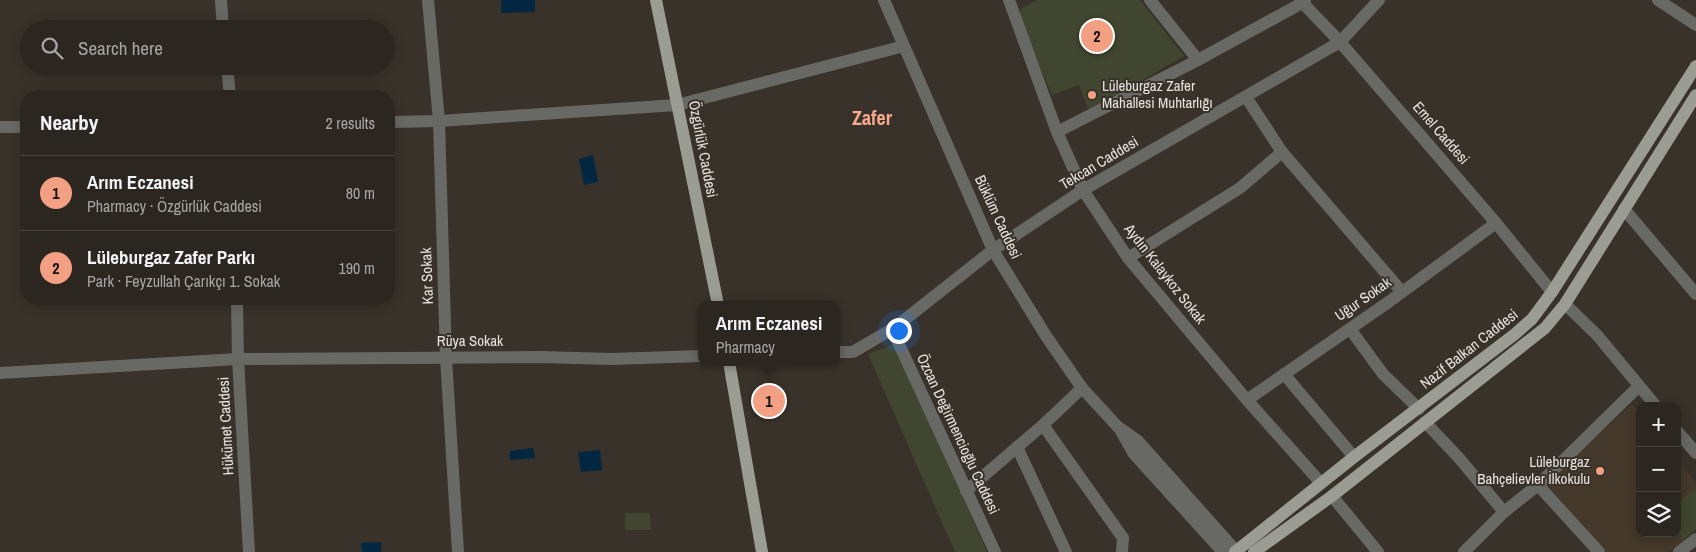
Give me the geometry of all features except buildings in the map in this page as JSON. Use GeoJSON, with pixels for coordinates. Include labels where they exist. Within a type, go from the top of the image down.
{"type":"FeatureCollection","features":[{"type":"Feature","properties":{"kind":"main road","name":"Özgürlük Caddesi"},"geometry":{"type":"LineString","coordinates":[[656,0],[717,301]]}},
{"type":"Feature","properties":{"kind":"main road","name":"Nazif Balkan Caddesi"},"geometry":{"type":"LineString","coordinates":[[1236,552],[1354,457],[1532,319],[1552,292],[1696,66]]}},
{"type":"Feature","properties":{"kind":"main road","name":"Nazif Balkan Caddesi"},"geometry":{"type":"LineString","coordinates":[[1254,552],[1332,496],[1545,328],[1565,304],[1696,95]]}},
{"type":"Feature","properties":{"kind":"main road"},"geometry":{"type":"LineString","coordinates":[[1552,292],[1565,304]]}},
{"type":"Feature","properties":{"kind":"main road"},"geometry":{"type":"LineString","coordinates":[[730,366],[762,552]]}},
{"type":"Feature","properties":{"kind":"street"},"geometry":{"type":"LineString","coordinates":[[221,0],[223,20]]}},
{"type":"Feature","properties":{"kind":"street","name":"Kar Sokak"},"geometry":{"type":"LineString","coordinates":[[428,0],[439,121],[446,358],[458,552]]}},
{"type":"Feature","properties":{"kind":"street","name":"Büklüm Caddesi"},"geometry":{"type":"LineString","coordinates":[[884,0],[993,250],[1046,336],[1082,388],[1118,427],[1134,454],[1223,552]]}},
{"type":"Feature","properties":{"kind":"street"},"geometry":{"type":"LineString","coordinates":[[1150,0],[1198,60]]}},
{"type":"Feature","properties":{"kind":"street","name":"Tekcan Caddesi"},"geometry":{"type":"LineString","coordinates":[[840,352],[853,352],[894,328],[993,250],[1083,190],[1340,42],[1378,0]]}},
{"type":"Feature","properties":{"kind":"street"},"geometry":{"type":"LineString","coordinates":[[1658,0],[1696,25]]}},
{"type":"Feature","properties":{"kind":"street","name":"Aydın Kalaykoz Sokak"},"geometry":{"type":"LineString","coordinates":[[1011,1],[1057,132],[1083,190],[1128,258],[1247,400],[1321,483]]}},
{"type":"Feature","properties":{"kind":"street"},"geometry":{"type":"LineString","coordinates":[[1057,132],[1198,60],[1302,1]]}},
{"type":"Feature","properties":{"kind":"street","name":"Emel Caddesi"},"geometry":{"type":"LineString","coordinates":[[1302,1],[1340,42],[1496,223],[1552,292]]}},
{"type":"Feature","properties":{"kind":"street"},"geometry":{"type":"LineString","coordinates":[[395,122],[439,121],[677,105],[904,46]]}},
{"type":"Feature","properties":{"kind":"street"},"geometry":{"type":"LineString","coordinates":[[228,75],[229,90]]}},
{"type":"Feature","properties":{"kind":"street"},"geometry":{"type":"LineString","coordinates":[[1246,96],[1282,152],[1402,292]]}},
{"type":"Feature","properties":{"kind":"street"},"geometry":{"type":"LineString","coordinates":[[0,127],[20,127]]}},
{"type":"Feature","properties":{"kind":"street"},"geometry":{"type":"LineString","coordinates":[[1128,258],[1240,188],[1282,152]]}},
{"type":"Feature","properties":{"kind":"street"},"geometry":{"type":"LineString","coordinates":[[1624,209],[1696,294]]}},
{"type":"Feature","properties":{"kind":"street","name":"Uğur Sokak"},"geometry":{"type":"LineString","coordinates":[[1247,400],[1350,329],[1496,223]]}},
{"type":"Feature","properties":{"kind":"street"},"geometry":{"type":"LineString","coordinates":[[1565,304],[1597,335],[1653,402]]}},
{"type":"Feature","properties":{"kind":"street","name":"Hükümet Caddesi"},"geometry":{"type":"LineString","coordinates":[[237,305],[238,359],[249,552]]}},
{"type":"Feature","properties":{"kind":"street","name":"Özcan Değirmencioğlu Caddesi"},"geometry":{"type":"LineString","coordinates":[[894,328],[898,342],[995,552]]}},
{"type":"Feature","properties":{"kind":"street"},"geometry":{"type":"LineString","coordinates":[[1350,329],[1383,374],[1418,409]]}},
{"type":"Feature","properties":{"kind":"street","name":"Rüya Sokak"},"geometry":{"type":"LineString","coordinates":[[0,373],[238,359],[698,356]]}},
{"type":"Feature","properties":{"kind":"street"},"geometry":{"type":"LineString","coordinates":[[1284,374],[1354,457]]}},
{"type":"Feature","properties":{"kind":"street"},"geometry":{"type":"LineString","coordinates":[[1464,552],[1504,512],[1538,485],[1639,386]]}},
{"type":"Feature","properties":{"kind":"street"},"geometry":{"type":"LineString","coordinates":[[966,491],[1043,425],[1082,388]]}},
{"type":"Feature","properties":{"kind":"street"},"geometry":{"type":"LineString","coordinates":[[1425,422],[1459,458],[1504,512]]}},
{"type":"Feature","properties":{"kind":"street"},"geometry":{"type":"LineString","coordinates":[[1043,425],[1123,538],[1122,552]]}},
{"type":"Feature","properties":{"kind":"street","name":"Büklüm Caddesi"},"geometry":{"type":"LineString","coordinates":[[1118,427],[1138,441],[1236,552]]}},
{"type":"Feature","properties":{"kind":"street"},"geometry":{"type":"LineString","coordinates":[[1696,432],[1681,435],[1696,453]]}},
{"type":"Feature","properties":{"kind":"street"},"geometry":{"type":"LineString","coordinates":[[1018,447],[1066,552]]}},
{"type":"Feature","properties":{"kind":"street"},"geometry":{"type":"LineString","coordinates":[[1538,485],[1599,552]]}},
{"type":"Feature","properties":{"kind":"street"},"geometry":{"type":"LineString","coordinates":[[1332,496],[1378,552]]}},
{"type":"Feature","properties":{"kind":"street"},"geometry":{"type":"LineString","coordinates":[[1680,552],[1696,539]]}},
{"type":"Feature","properties":{"kind":"shaded area","name":"Lüleburgaz Bahçelievler İlkokulu"},"geometry":{"type":"Polygon","coordinates":[[[1632,404],[1636,408],[1636,537],[1681,537],[1681,464],[1696,482],[1696,530],[1669,552],[1606,552],[1546,483],[1632,404]]]}},
{"type":"Feature","properties":{"kind":"green space"},"geometry":{"type":"Polygon","coordinates":[[[1037,0],[1140,0],[1184,56],[1089,111],[1079,85],[1052,95],[1018,15],[1022,8],[1037,0]]]}},
{"type":"Feature","properties":{"kind":"green space"},"geometry":{"type":"Polygon","coordinates":[[[895,344],[987,552],[955,552],[868,354],[895,344]]]}},
{"type":"Feature","properties":{"kind":"green space"},"geometry":{"type":"Polygon","coordinates":[[[1696,488],[1696,529],[1684,539],[1681,536],[1681,500],[1696,488]]]}},
{"type":"Feature","properties":{"kind":"green space"},"geometry":{"type":"Polygon","coordinates":[[[625,513],[650,513],[651,530],[625,530],[625,513]]]}},
{"type":"Feature","properties":{"kind":"water"},"geometry":{"type":"Polygon","coordinates":[[[501,0],[535,0],[535,12],[501,13],[501,0]]]}},
{"type":"Feature","properties":{"kind":"water"},"geometry":{"type":"Polygon","coordinates":[[[593,155],[598,182],[584,185],[579,159],[593,155]]]}},
{"type":"Feature","properties":{"kind":"water"},"geometry":{"type":"Polygon","coordinates":[[[533,448],[535,458],[510,460],[510,451],[533,448]]]}},
{"type":"Feature","properties":{"kind":"water"},"geometry":{"type":"Polygon","coordinates":[[[600,450],[602,470],[581,472],[578,452],[600,450]]]}},
{"type":"Feature","properties":{"kind":"water"},"geometry":{"type":"Polygon","coordinates":[[[381,542],[381,552],[362,552],[361,543],[381,542]]]}},
{"type":"Feature","properties":{"kind":"place","name":"Lüleburgaz Zafer Parkı"},"geometry":{"type":"Point","coordinates":[1097,36]}},
{"type":"Feature","properties":{"kind":"place","name":"Lüleburgaz Zafer Mahallesi Muhtarlığı"},"geometry":{"type":"Point","coordinates":[1092,95]}},
{"type":"Feature","properties":{"kind":"place","name":"Arım Eczanesi"},"geometry":{"type":"Point","coordinates":[769,401]}},
{"type":"Feature","properties":{"kind":"place","name":"Lüleburgaz Bahçelievler İlkokulu"},"geometry":{"type":"Point","coordinates":[1600,471]}},
{"type":"Feature","properties":{"kind":"district","name":"Zafer"},"geometry":{"type":"Point","coordinates":[872,118]}}]}
